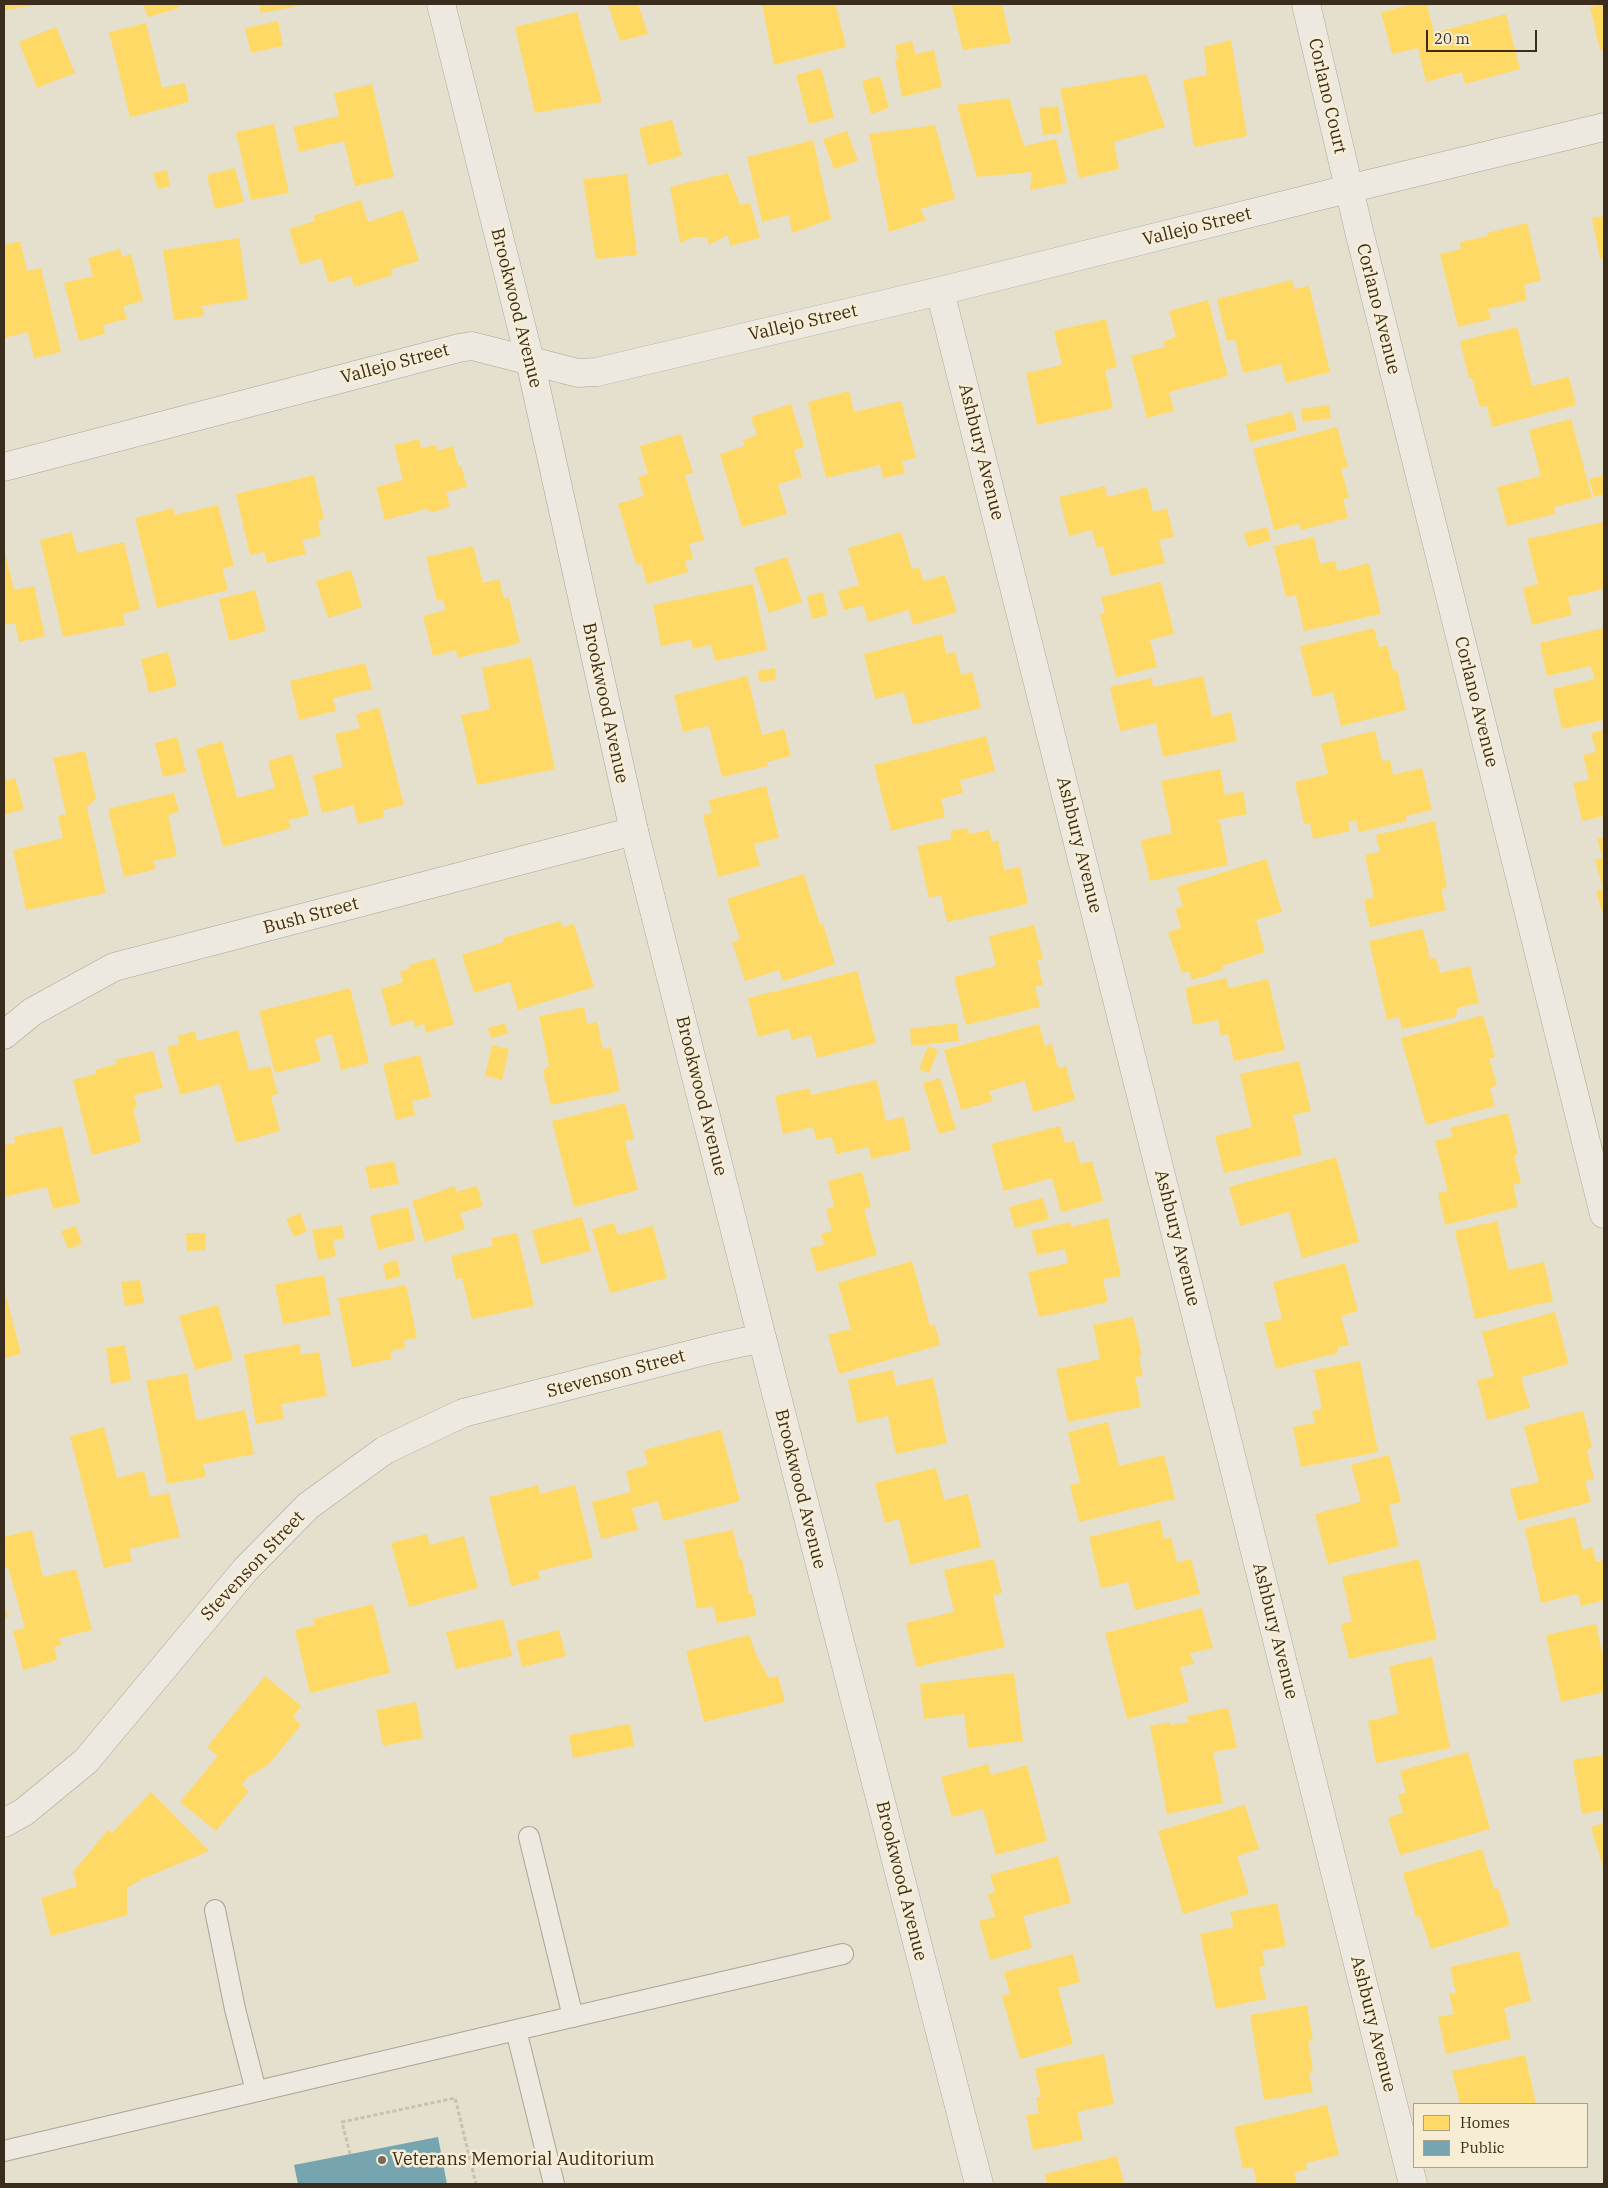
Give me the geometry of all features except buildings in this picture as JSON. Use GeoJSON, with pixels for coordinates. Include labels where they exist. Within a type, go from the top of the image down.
{"type":"FeatureCollection","features":[{"type":"Feature","properties":{"kind":"street","name":"Brookwood Avenue"},"geometry":{"type":"LineString","coordinates":[[441,4],[530,361],[634,831],[979,2184]]}},
{"type":"Feature","properties":{"kind":"street","name":"Corlano Court"},"geometry":{"type":"LineString","coordinates":[[1306,4],[1348,189]]}},
{"type":"Feature","properties":{"kind":"street","name":"Vallejo Street"},"geometry":{"type":"LineString","coordinates":[[4,467],[459,348],[472,346],[578,374],[597,372],[940,291],[1348,189],[1604,128]]}},
{"type":"Feature","properties":{"kind":"street","name":"Corlano Avenue"},"geometry":{"type":"LineString","coordinates":[[1348,189],[1604,1214]]}},
{"type":"Feature","properties":{"kind":"street","name":"Ashbury Avenue"},"geometry":{"type":"LineString","coordinates":[[940,291],[1413,2184]]}},
{"type":"Feature","properties":{"kind":"street","name":"Bush Street"},"geometry":{"type":"LineString","coordinates":[[4,1035],[32,1012],[114,967],[634,831]]}},
{"type":"Feature","properties":{"kind":"street","name":"Stevenson Street"},"geometry":{"type":"LineString","coordinates":[[4,1822],[24,1812],[86,1761],[246,1569],[308,1506],[385,1450],[464,1413],[712,1349],[762,1338]]}},
{"type":"Feature","properties":{"kind":"lane"},"geometry":{"type":"LineString","coordinates":[[529,1837],[573,2017]]}},
{"type":"Feature","properties":{"kind":"lane"},"geometry":{"type":"LineString","coordinates":[[215,1910],[235,2009],[256,2091]]}},
{"type":"Feature","properties":{"kind":"lane"},"geometry":{"type":"LineString","coordinates":[[4,2151],[843,1954]]}},
{"type":"Feature","properties":{"kind":"lane"},"geometry":{"type":"LineString","coordinates":[[516,2030],[554,2184]]}},
{"type":"Feature","properties":{"kind":"path"},"geometry":{"type":"LineString","coordinates":[[350,2154],[342,2122],[455,2098],[476,2184]]}},
{"type":"Feature","properties":{"kind":"place","name":"Veterans Memorial Auditorium"},"geometry":{"type":"Point","coordinates":[382,2160]}}]}
